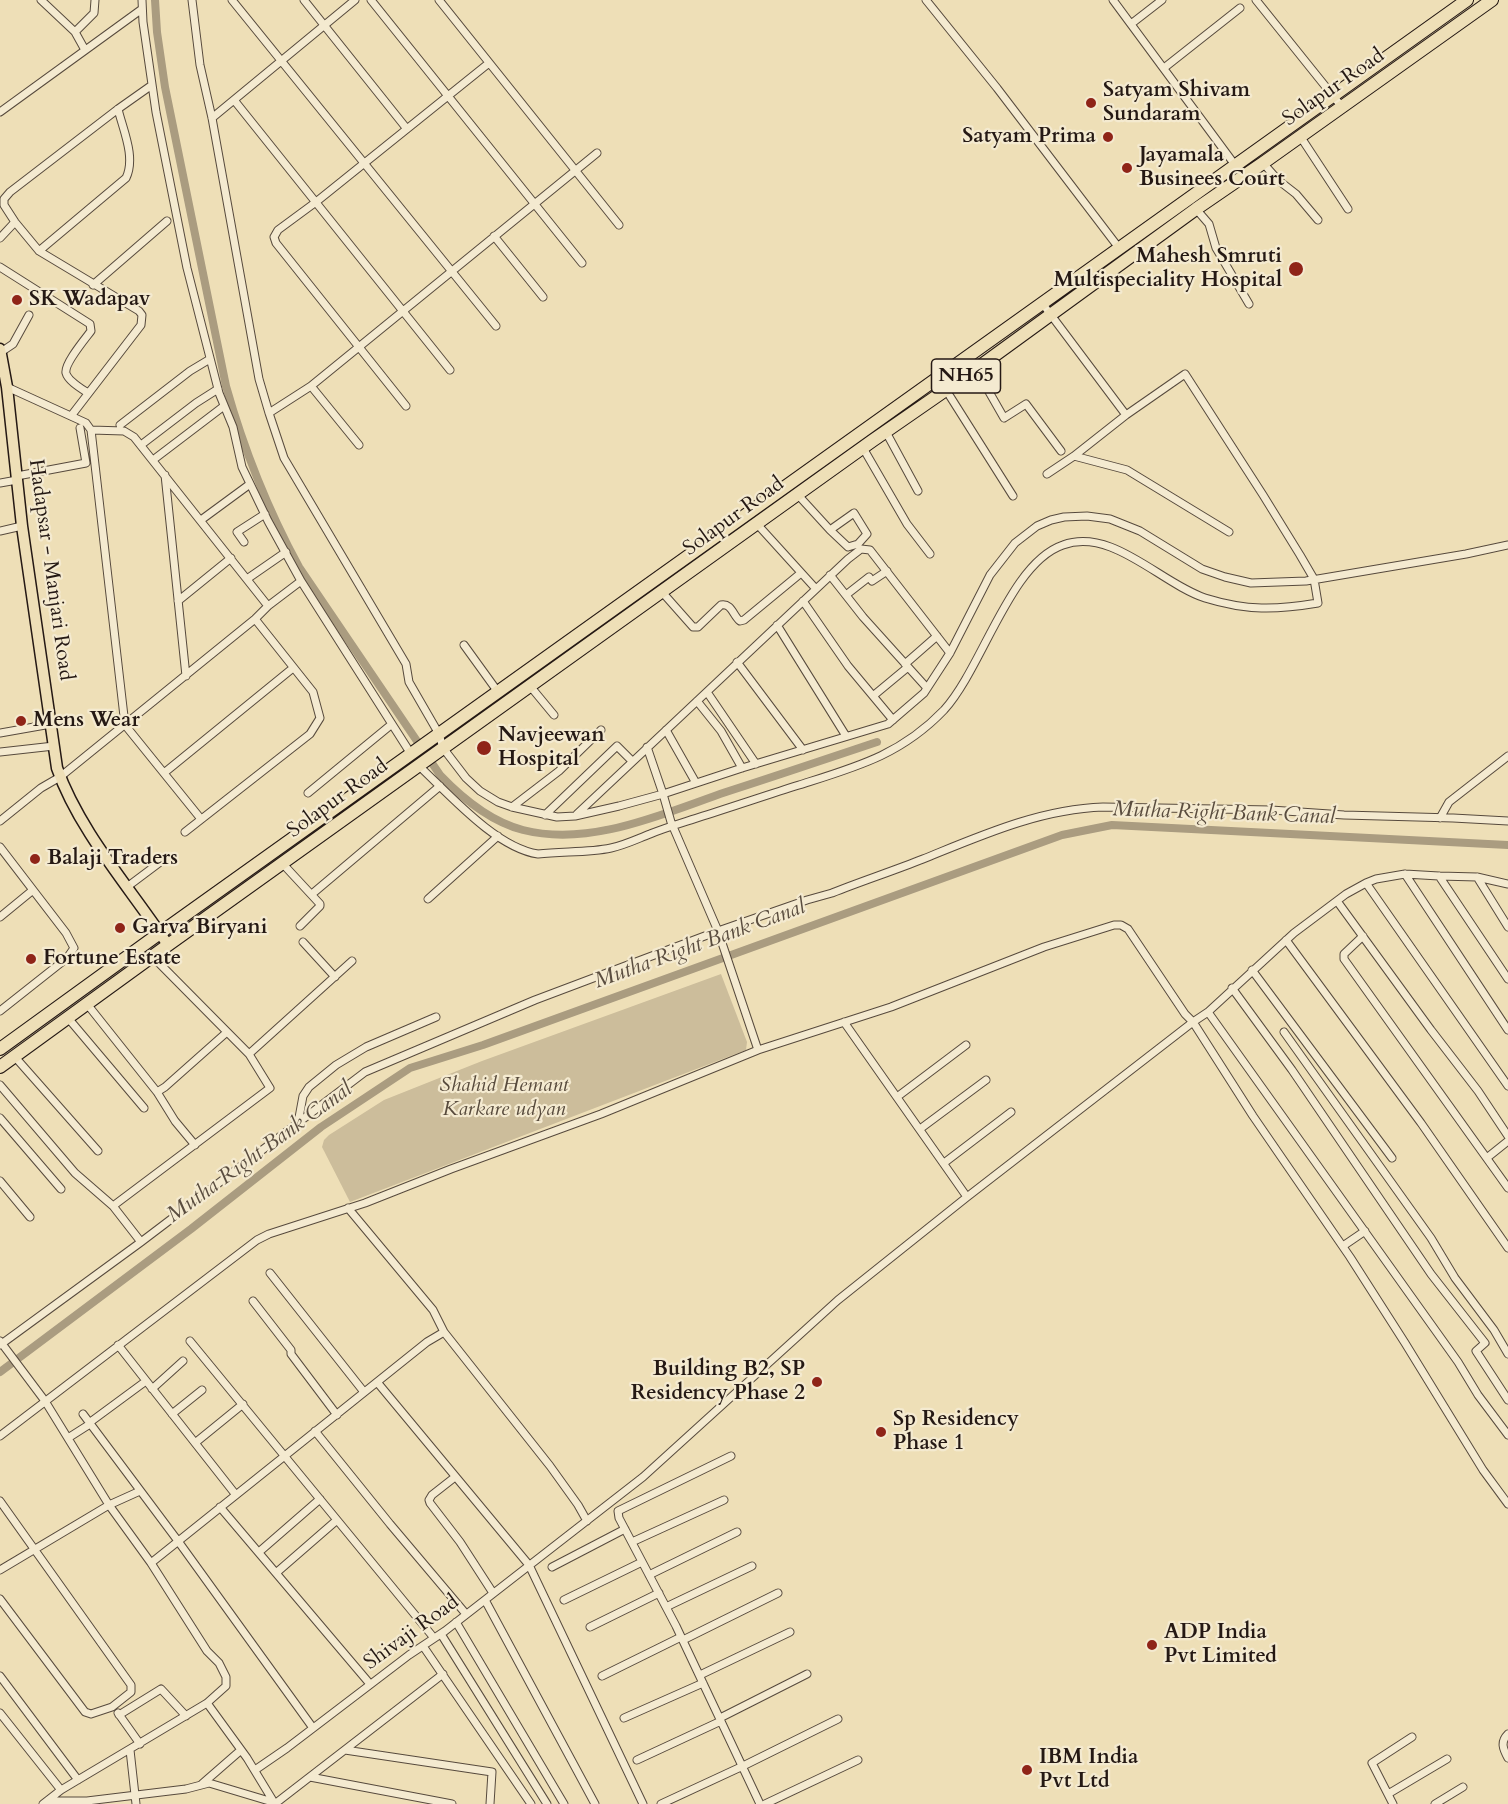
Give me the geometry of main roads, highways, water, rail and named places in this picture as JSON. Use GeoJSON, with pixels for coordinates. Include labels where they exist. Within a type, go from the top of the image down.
{"type":"FeatureCollection","features":[{"type":"Feature","properties":{"kind":"highway","name":"Solapur Road"},"geometry":{"type":"LineString","coordinates":[[0,1049],[1467,0]]}},
{"type":"Feature","properties":{"kind":"highway","name":"Solapur Road"},"geometry":{"type":"LineString","coordinates":[[0,1067],[152,956],[1491,0]]}},
{"type":"Feature","properties":{"kind":"main road","name":"Hadapsar - Manjari Road"},"geometry":{"type":"LineString","coordinates":[[0,350],[7,387],[22,526],[60,777],[77,813],[168,945]]}},
{"type":"Feature","properties":{"kind":"waterway"},"geometry":{"type":"LineString","coordinates":[[155,0],[165,87],[226,386],[240,433],[267,501],[299,567],[440,775],[468,800],[489,815],[511,826],[549,834],[574,834],[626,826],[877,742]]}},
{"type":"Feature","properties":{"kind":"waterway","name":"Mutha Right Bank Canal"},"geometry":{"type":"LineString","coordinates":[[0,1372],[191,1229],[321,1127],[410,1068],[483,1045],[1062,835],[1112,825],[1508,845]]}},
{"type":"Feature","properties":{"kind":"place","name":"Satyam Shivam Sundaram"},"geometry":{"type":"Point","coordinates":[1091,103]}},
{"type":"Feature","properties":{"kind":"place","name":"Satyam Prima"},"geometry":{"type":"Point","coordinates":[1108,137]}},
{"type":"Feature","properties":{"kind":"place","name":"Jayamala Businees Court"},"geometry":{"type":"Point","coordinates":[1127,168]}},
{"type":"Feature","properties":{"kind":"place","name":"Mahesh Smruti Multispeciality Hospital"},"geometry":{"type":"Point","coordinates":[1296,269]}},
{"type":"Feature","properties":{"kind":"place","name":"SK Wadapav"},"geometry":{"type":"Point","coordinates":[17,300]}},
{"type":"Feature","properties":{"kind":"place","name":"Mens Wear"},"geometry":{"type":"Point","coordinates":[21,721]}},
{"type":"Feature","properties":{"kind":"place","name":"Navjeewan Hospital"},"geometry":{"type":"Point","coordinates":[484,748]}},
{"type":"Feature","properties":{"kind":"place","name":"Balaji Traders"},"geometry":{"type":"Point","coordinates":[35,859]}},
{"type":"Feature","properties":{"kind":"place","name":"Garva Biryani"},"geometry":{"type":"Point","coordinates":[120,928]}},
{"type":"Feature","properties":{"kind":"place","name":"Fortune Estate"},"geometry":{"type":"Point","coordinates":[31,959]}},
{"type":"Feature","properties":{"kind":"place","name":"Building B2, SP Residency Phase 2"},"geometry":{"type":"Point","coordinates":[817,1382]}},
{"type":"Feature","properties":{"kind":"place","name":"Sp Residency Phase 1"},"geometry":{"type":"Point","coordinates":[881,1432]}},
{"type":"Feature","properties":{"kind":"place","name":"ADP India Pvt Limited"},"geometry":{"type":"Point","coordinates":[1152,1645]}},
{"type":"Feature","properties":{"kind":"place","name":"IBM India Pvt Ltd"},"geometry":{"type":"Point","coordinates":[1027,1770]}},
{"type":"Feature","properties":{"kind":"park label","name":"Shahid Hemant Karkare udyan"},"geometry":{"type":"Point","coordinates":[504,1098]}}]}
